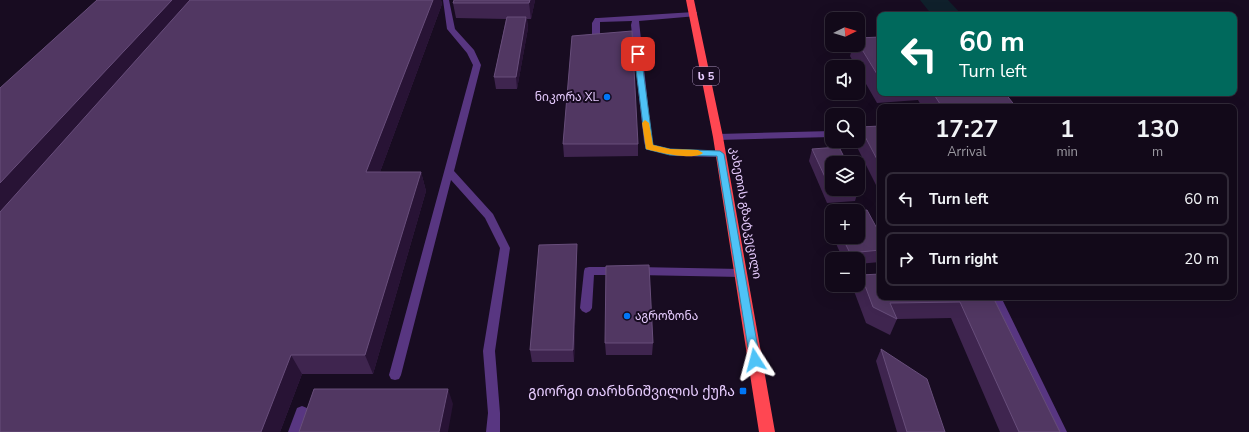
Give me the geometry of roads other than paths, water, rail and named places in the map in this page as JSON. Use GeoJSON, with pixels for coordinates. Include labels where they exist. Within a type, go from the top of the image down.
{"type":"FeatureCollection","features":[{"type":"Feature","properties":{"kind":"highway","name":"კახეთის გზატკეცილი"},"geometry":{"type":"LineString","coordinates":[[690,0],[718,137],[767,432]]}},
{"type":"Feature","properties":{"kind":"lane"},"geometry":{"type":"LineString","coordinates":[[395,375],[477,65],[471,52],[452,29],[446,0]]}},
{"type":"Feature","properties":{"kind":"lane"},"geometry":{"type":"LineString","coordinates":[[596,37],[596,23],[598,20],[694,14]]}},
{"type":"Feature","properties":{"kind":"lane"},"geometry":{"type":"LineString","coordinates":[[643,18],[636,20],[635,25],[649,147],[670,152],[720,154]]}},
{"type":"Feature","properties":{"kind":"lane"},"geometry":{"type":"LineString","coordinates":[[718,137],[825,134]]}},
{"type":"Feature","properties":{"kind":"lane"},"geometry":{"type":"LineString","coordinates":[[449,172],[489,216],[505,248],[489,351],[494,413],[493,432]]}},
{"type":"Feature","properties":{"kind":"lane"},"geometry":{"type":"LineString","coordinates":[[586,308],[588,271],[741,273]]}},
{"type":"Feature","properties":{"kind":"lane"},"geometry":{"type":"LineString","coordinates":[[996,300],[1060,432]]}},
{"type":"Feature","properties":{"kind":"lane"},"geometry":{"type":"LineString","coordinates":[[295,432],[302,412]]}},
{"type":"Feature","properties":{"kind":"place","name":"ნიკორა XL"},"geometry":{"type":"Point","coordinates":[607,97]}},
{"type":"Feature","properties":{"kind":"place","name":"აგროზონა"},"geometry":{"type":"Point","coordinates":[627,316]}},
{"type":"Feature","properties":{"kind":"place","name":"გიორგი თარხნიშვილის ქუჩა"},"geometry":{"type":"Point","coordinates":[743,391]}}]}
